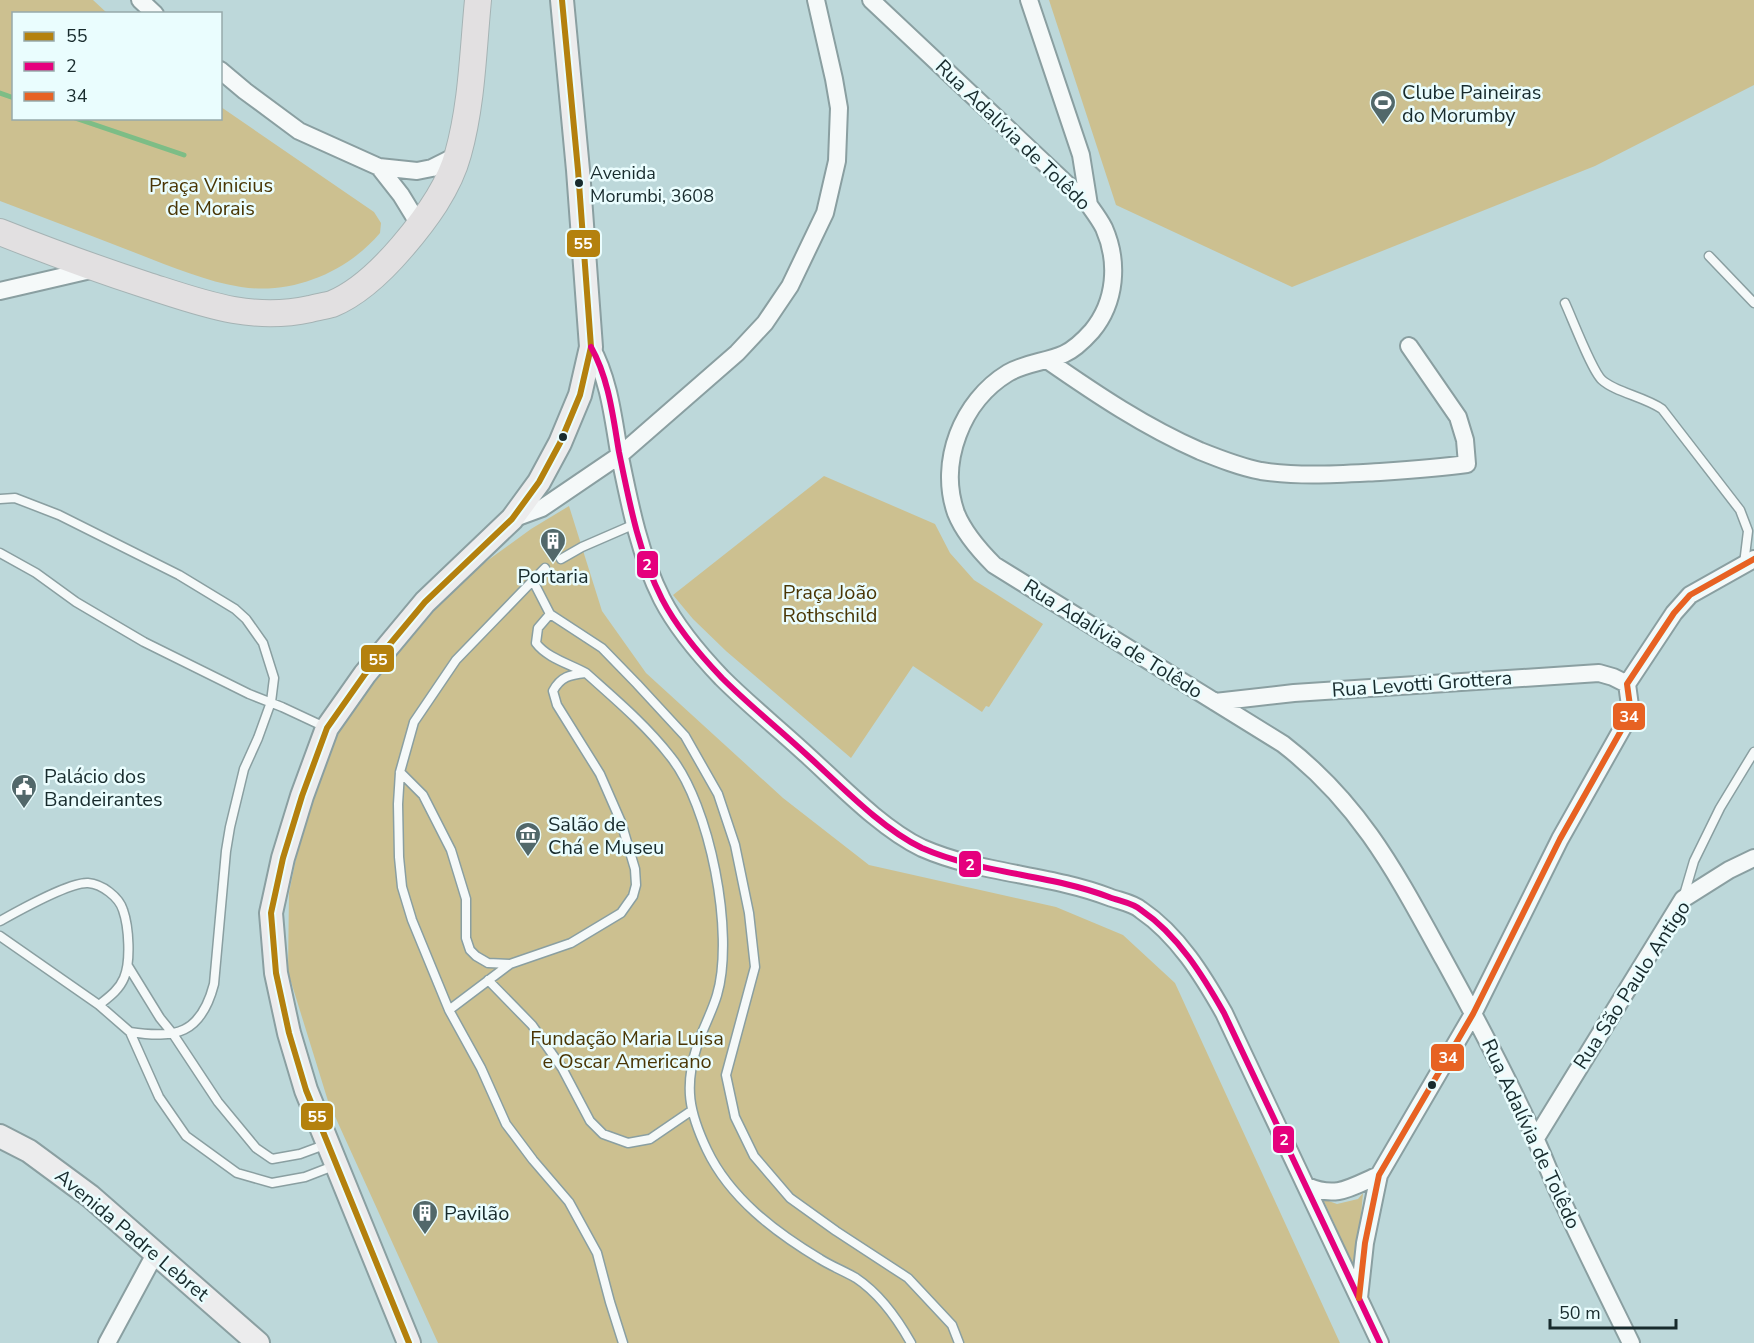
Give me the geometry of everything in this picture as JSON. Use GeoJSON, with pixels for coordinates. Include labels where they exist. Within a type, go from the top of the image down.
{"type":"FeatureCollection","features":[{"type":"Feature","properties":{"kind":"main road"},"geometry":{"type":"LineString","coordinates":[[0,232],[96,269],[222,309],[262,314],[299,311],[332,303],[361,286],[394,256],[420,226],[437,199],[458,155],[466,113],[478,0]]}},
{"type":"Feature","properties":{"kind":"main road"},"geometry":{"type":"LineString","coordinates":[[409,1343],[306,1090],[289,1033],[276,973],[271,914],[283,858],[302,796],[327,729],[365,674],[425,602],[512,519],[539,482],[560,443],[580,395],[591,347],[562,0]]}},
{"type":"Feature","properties":{"kind":"main road","name":"Avenida Padre Lebret"},"geometry":{"type":"LineString","coordinates":[[0,1136],[29,1151],[90,1196],[258,1343]]}},
{"type":"Feature","properties":{"kind":"street"},"geometry":{"type":"LineString","coordinates":[[140,0],[153,12]]}},
{"type":"Feature","properties":{"kind":"street"},"geometry":{"type":"LineString","coordinates":[[512,519],[542,508],[620,455],[737,353],[765,323],[790,286],[825,213],[837,161],[839,108],[816,0]]}},
{"type":"Feature","properties":{"kind":"street","name":"Rua Adalívia de Tolêdo"},"geometry":{"type":"LineString","coordinates":[[871,0],[1089,205],[1103,226],[1111,249],[1114,274],[1110,298],[1102,318],[1079,344],[1065,354],[1032,363],[1008,373],[982,395],[959,429],[953,449],[950,478],[956,513],[976,547],[994,565],[1283,744],[1309,764],[1372,836],[1398,876],[1473,1014],[1536,1138],[1559,1195],[1631,1343]]}},
{"type":"Feature","properties":{"kind":"street"},"geometry":{"type":"LineString","coordinates":[[1029,0],[1081,155],[1089,205]]}},
{"type":"Feature","properties":{"kind":"street"},"geometry":{"type":"LineString","coordinates":[[222,72],[299,131],[379,166],[417,171],[432,168],[458,155]]}},
{"type":"Feature","properties":{"kind":"street"},"geometry":{"type":"LineString","coordinates":[[379,166],[401,195],[420,226]]}},
{"type":"Feature","properties":{"kind":"street"},"geometry":{"type":"LineString","coordinates":[[0,291],[96,269]]}},
{"type":"Feature","properties":{"kind":"street"},"geometry":{"type":"LineString","coordinates":[[1047,360],[1104,401],[1174,440],[1260,471],[1303,475],[1427,469],[1467,464],[1465,440],[1458,417],[1410,346]]}},
{"type":"Feature","properties":{"kind":"street"},"geometry":{"type":"LineString","coordinates":[[591,347],[605,381],[636,524],[650,573],[663,601],[685,636],[723,678],[855,799],[895,831],[921,847],[954,859],[1091,890],[1140,909],[1166,931],[1200,972],[1224,1013],[1380,1343]]}},
{"type":"Feature","properties":{"kind":"street"},"geometry":{"type":"LineString","coordinates":[[1359,1298],[1365,1243],[1378,1175],[1473,1014],[1560,839],[1631,713],[1627,684],[1674,613],[1690,595],[1749,562]]}},
{"type":"Feature","properties":{"kind":"street","name":"Rua Levotti Grottera"},"geometry":{"type":"LineString","coordinates":[[1215,702],[1294,693],[1599,673],[1627,684]]}},
{"type":"Feature","properties":{"kind":"street","name":"Rua São Paulo Antigo"},"geometry":{"type":"LineString","coordinates":[[1536,1138],[1683,899],[1729,870],[1754,858]]}},
{"type":"Feature","properties":{"kind":"street"},"geometry":{"type":"LineString","coordinates":[[1307,1186],[1322,1192],[1336,1192],[1350,1189],[1378,1175]]}},
{"type":"Feature","properties":{"kind":"street"},"geometry":{"type":"LineString","coordinates":[[106,1343],[155,1254]]}},
{"type":"Feature","properties":{"kind":"lane"},"geometry":{"type":"LineString","coordinates":[[1709,256],[1754,303]]}},
{"type":"Feature","properties":{"kind":"lane"},"geometry":{"type":"LineString","coordinates":[[1565,303],[1594,369],[1602,380],[1649,400],[1662,409],[1740,510],[1748,531],[1749,562]]}},
{"type":"Feature","properties":{"kind":"lane"},"geometry":{"type":"LineString","coordinates":[[0,499],[15,498],[59,515],[179,575],[235,609],[246,619],[264,643],[274,678],[271,702],[244,769],[230,827],[214,984],[210,1000],[201,1015],[190,1025],[173,1034],[158,1036],[130,1032]]}},
{"type":"Feature","properties":{"kind":"lane"},"geometry":{"type":"LineString","coordinates":[[561,559],[582,547],[636,524]]}},
{"type":"Feature","properties":{"kind":"lane"},"geometry":{"type":"LineString","coordinates":[[0,554],[36,573],[76,602],[144,642],[249,694],[327,729]]}},
{"type":"Feature","properties":{"kind":"lane"},"geometry":{"type":"LineString","coordinates":[[544,568],[456,660],[414,722],[400,772],[399,828],[402,888],[449,1010],[481,1068],[506,1124],[569,1202],[597,1253],[623,1343]]}},
{"type":"Feature","properties":{"kind":"lane"},"geometry":{"type":"LineString","coordinates":[[532,579],[550,614],[602,648],[685,736],[718,794],[737,856],[749,913],[754,967],[726,1075],[735,1118],[754,1156],[790,1198],[908,1278],[952,1325],[959,1343]]}},
{"type":"Feature","properties":{"kind":"lane"},"geometry":{"type":"LineString","coordinates":[[550,614],[538,628],[536,643],[546,653],[586,673],[645,728],[671,757],[689,786],[706,831],[718,893],[724,957],[717,994],[697,1046],[689,1080],[691,1111],[708,1150],[725,1181],[747,1204],[782,1233],[820,1259],[857,1279],[894,1313],[911,1343]]}},
{"type":"Feature","properties":{"kind":"lane"},"geometry":{"type":"LineString","coordinates":[[449,1010],[510,964],[571,943],[621,913],[633,896],[636,885],[635,869],[621,822],[600,774],[557,705],[554,691],[559,680],[569,675],[586,673]]}},
{"type":"Feature","properties":{"kind":"lane"},"geometry":{"type":"LineString","coordinates":[[1683,899],[1694,861],[1720,808],[1754,752]]}},
{"type":"Feature","properties":{"kind":"lane"},"geometry":{"type":"LineString","coordinates":[[400,772],[423,795],[452,850],[466,898],[466,938],[470,950],[488,963],[510,964]]}},
{"type":"Feature","properties":{"kind":"lane"},"geometry":{"type":"LineString","coordinates":[[0,921],[75,885],[85,883],[96,884],[118,900],[123,910],[128,944],[128,966],[123,981],[116,991],[99,1005]]}},
{"type":"Feature","properties":{"kind":"lane"},"geometry":{"type":"LineString","coordinates":[[0,936],[99,1005],[130,1032],[159,1097],[186,1136],[237,1173],[272,1183],[305,1177],[337,1165]]}},
{"type":"Feature","properties":{"kind":"lane"},"geometry":{"type":"LineString","coordinates":[[128,966],[160,1018],[218,1102],[256,1148],[272,1159],[300,1155],[328,1144]]}},
{"type":"Feature","properties":{"kind":"lane"},"geometry":{"type":"LineString","coordinates":[[488,981],[532,1025],[562,1068],[590,1121],[603,1134],[628,1143],[650,1138],[691,1111]]}},
{"type":"Feature","properties":{"kind":"green space","name":"Praça Vinicius de Morais"},"geometry":{"type":"Polygon","coordinates":[[[0,0],[93,0],[106,12],[12,12],[12,120],[222,120],[222,108],[374,212],[381,223],[380,233],[367,247],[335,269],[299,284],[261,289],[213,281],[184,272],[0,201],[0,0]]]}},
{"type":"Feature","properties":{"kind":"green space","name":"Clube Paineiras do Morumby"},"geometry":{"type":"Polygon","coordinates":[[[1049,0],[1754,0],[1754,85],[1595,166],[1292,287],[1116,205],[1049,0]]]}},
{"type":"Feature","properties":{"kind":"green space","name":"Praça João Rothschild"},"geometry":{"type":"Polygon","coordinates":[[[824,476],[935,524],[950,553],[974,580],[1043,624],[989,707],[986,706],[982,712],[913,666],[851,758],[726,651],[693,619],[673,595],[824,476]]]}},
{"type":"Feature","properties":{"kind":"green space","name":"Fundação Maria Luisa e Oscar Americano"},"geometry":{"type":"Polygon","coordinates":[[[569,506],[602,611],[646,673],[783,798],[869,865],[1056,907],[1123,935],[1175,983],[1340,1343],[438,1343],[328,1101],[288,972],[289,893],[311,785],[350,699],[413,627],[473,571],[531,529],[569,506]]]}},
{"type":"Feature","properties":{"kind":"green space"},"geometry":{"type":"Polygon","coordinates":[[[1363,1193],[1356,1271],[1323,1199],[1337,1204],[1358,1199],[1363,1193]]]}},
{"type":"Feature","properties":{"kind":"waterway"},"geometry":{"type":"LineString","coordinates":[[0,93],[12,97]]}},
{"type":"Feature","properties":{"kind":"waterway"},"geometry":{"type":"LineString","coordinates":[[81,120],[184,155]]}},
{"type":"Feature","properties":{"kind":"transit line","name":"55"},"geometry":{"type":"LineString","coordinates":[[409,1343],[306,1090],[289,1033],[276,973],[271,913],[283,858],[302,796],[327,728],[365,674],[425,602],[512,519],[539,482],[560,443],[580,395],[591,347],[562,0]]}},
{"type":"Feature","properties":{"kind":"transit line","name":"2"},"geometry":{"type":"LineString","coordinates":[[591,347],[606,385],[641,546],[662,599],[689,641],[743,698],[862,806],[907,840],[945,857],[991,869],[1063,883],[1130,904],[1167,931],[1198,971],[1224,1013],[1380,1343]]}},
{"type":"Feature","properties":{"kind":"transit line","name":"34"},"geometry":{"type":"LineString","coordinates":[[1359,1298],[1365,1243],[1379,1175],[1473,1014],[1560,839],[1631,713],[1627,684],[1674,613],[1690,595],[1754,559]]}},
{"type":"Feature","properties":{"kind":"place","name":"Clube Paineiras do Morumby"},"geometry":{"type":"Point","coordinates":[1383,126]}},
{"type":"Feature","properties":{"kind":"place","name":"Avenida Morumbi, 3608"},"geometry":{"type":"Point","coordinates":[579,183]}},
{"type":"Feature","properties":{"kind":"place","name":"Portaria"},"geometry":{"type":"Point","coordinates":[553,564]}},
{"type":"Feature","properties":{"kind":"place","name":"Palácio dos Bandeirantes"},"geometry":{"type":"Point","coordinates":[24,810]}},
{"type":"Feature","properties":{"kind":"place","name":"Salão de Chá e Museu"},"geometry":{"type":"Point","coordinates":[528,858]}},
{"type":"Feature","properties":{"kind":"place","name":"Pavilão"},"geometry":{"type":"Point","coordinates":[425,1236]}}]}
